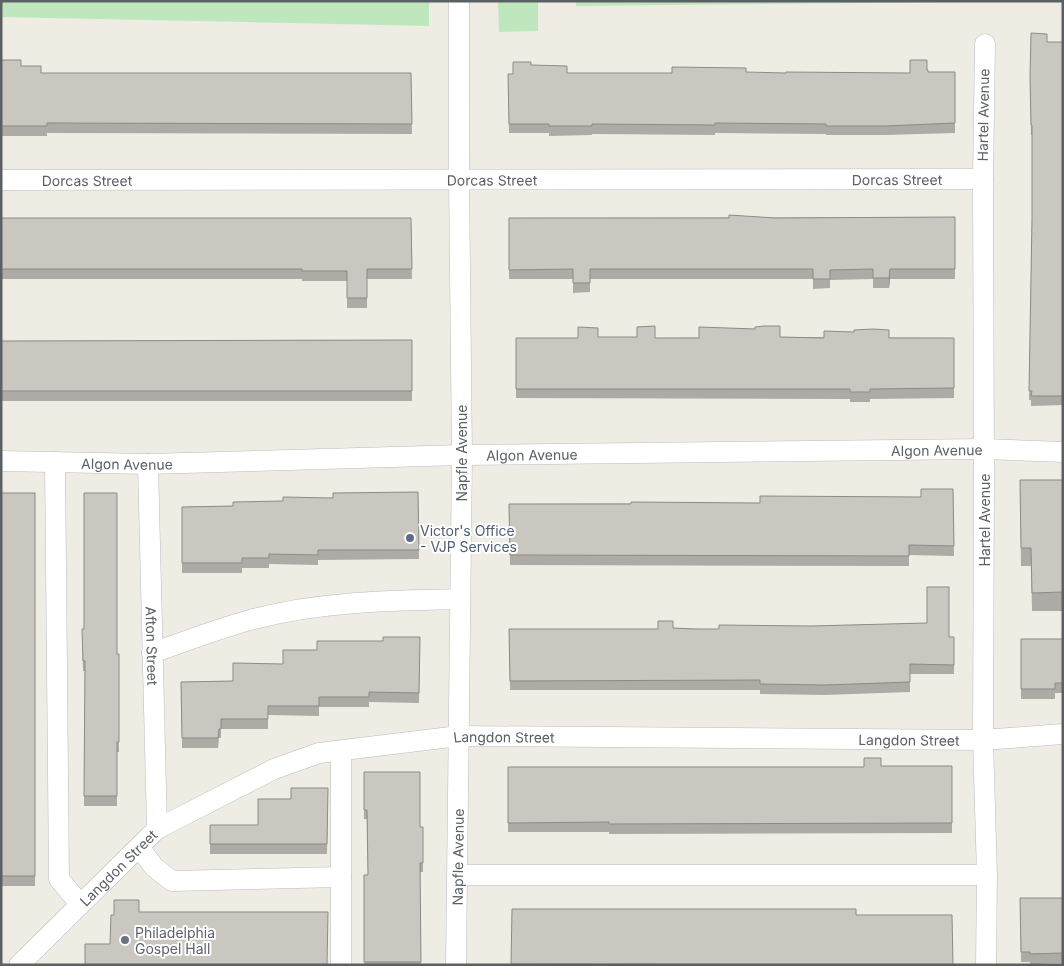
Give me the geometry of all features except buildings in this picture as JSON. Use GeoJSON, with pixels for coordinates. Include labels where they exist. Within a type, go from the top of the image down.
{"type":"FeatureCollection","features":[{"type":"Feature","properties":{"kind":"street","name":"Napfle Avenue"},"geometry":{"type":"LineString","coordinates":[[456,965],[462,455],[459,1]]}},
{"type":"Feature","properties":{"kind":"street","name":"Hartel Avenue"},"geometry":{"type":"LineString","coordinates":[[984,44],[982,179],[986,965]]}},
{"type":"Feature","properties":{"kind":"street","name":"Dorcas Street"},"geometry":{"type":"LineString","coordinates":[[1,180],[982,179]]}},
{"type":"Feature","properties":{"kind":"street","name":"Algon Avenue"},"geometry":{"type":"LineString","coordinates":[[1,461],[148,464],[462,455],[984,449],[1063,452]]}},
{"type":"Feature","properties":{"kind":"street"},"geometry":{"type":"LineString","coordinates":[[55,462],[59,879],[80,904]]}},
{"type":"Feature","properties":{"kind":"street","name":"Afton Street"},"geometry":{"type":"LineString","coordinates":[[148,464],[157,830]]}},
{"type":"Feature","properties":{"kind":"street"},"geometry":{"type":"LineString","coordinates":[[152,653],[257,618],[321,606],[388,601],[460,599]]}},
{"type":"Feature","properties":{"kind":"street","name":"Langdon Street"},"geometry":{"type":"LineString","coordinates":[[19,965],[157,830],[274,770],[320,753],[458,736],[984,740],[1063,734]]}},
{"type":"Feature","properties":{"kind":"street"},"geometry":{"type":"LineString","coordinates":[[341,751],[341,965]]}},
{"type":"Feature","properties":{"kind":"street"},"geometry":{"type":"LineString","coordinates":[[139,847],[154,867],[172,881],[341,876]]}},
{"type":"Feature","properties":{"kind":"street"},"geometry":{"type":"LineString","coordinates":[[458,875],[987,875]]}},
{"type":"Feature","properties":{"kind":"green space"},"geometry":{"type":"Polygon","coordinates":[[[1,1],[429,1],[429,26],[1,17],[1,1]]]}},
{"type":"Feature","properties":{"kind":"green space"},"geometry":{"type":"Polygon","coordinates":[[[498,1],[538,1],[538,31],[499,32],[498,1]]]}},
{"type":"Feature","properties":{"kind":"green space"},"geometry":{"type":"Polygon","coordinates":[[[576,1],[1063,1],[576,6],[576,1]]]}},
{"type":"Feature","properties":{"kind":"place","name":"Victor's Office - VJP Services"},"geometry":{"type":"Point","coordinates":[410,538]}},
{"type":"Feature","properties":{"kind":"place","name":"Philadelphia Gospel Hall"},"geometry":{"type":"Point","coordinates":[125,940]}}]}
